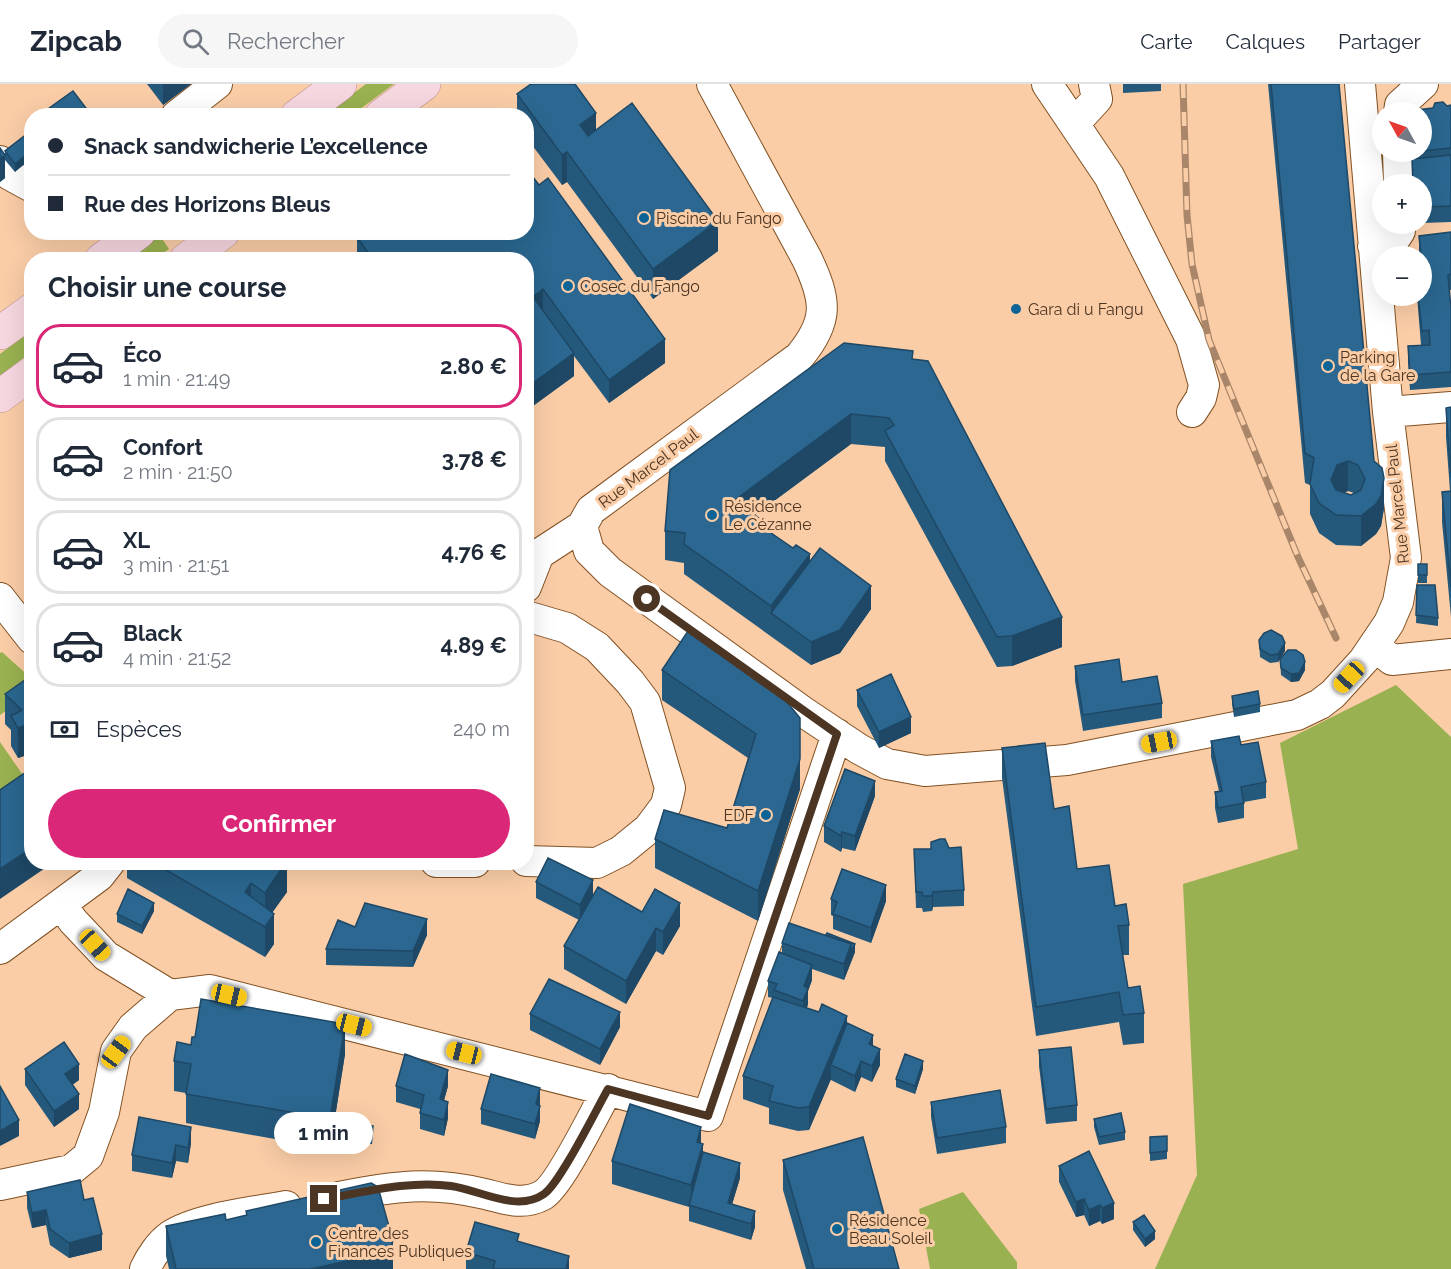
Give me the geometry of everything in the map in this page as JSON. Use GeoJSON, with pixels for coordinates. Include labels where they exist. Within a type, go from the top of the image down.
{"type":"FeatureCollection","features":[{"type":"Feature","properties":{"kind":"main road"},"geometry":{"type":"LineString","coordinates":[[308,108],[340,84]]}},
{"type":"Feature","properties":{"kind":"main road"},"geometry":{"type":"LineString","coordinates":[[392,108],[423,84]]}},
{"type":"Feature","properties":{"kind":"main road"},"geometry":{"type":"LineString","coordinates":[[112,252],[128,240]]}},
{"type":"Feature","properties":{"kind":"main road"},"geometry":{"type":"LineString","coordinates":[[197,252],[212,240]]}},
{"type":"Feature","properties":{"kind":"main road"},"geometry":{"type":"LineString","coordinates":[[0,333],[24,316]]}},
{"type":"Feature","properties":{"kind":"main road"},"geometry":{"type":"LineString","coordinates":[[0,396],[24,379]]}},
{"type":"Feature","properties":{"kind":"street"},"geometry":{"type":"LineString","coordinates":[[186,108],[217,84]]}},
{"type":"Feature","properties":{"kind":"street","name":"Rue Marcel Paul"},"geometry":{"type":"LineString","coordinates":[[712,84],[818,281],[823,307],[815,337],[799,357],[591,510],[582,526],[589,551],[610,572],[837,734],[887,764],[925,771],[1067,760],[1297,715],[1333,694],[1375,647],[1398,602],[1406,558],[1388,412],[1378,306]]}},
{"type":"Feature","properties":{"kind":"street"},"geometry":{"type":"LineString","coordinates":[[1047,84],[1109,176],[1191,339],[1204,385],[1201,398],[1192,412]]}},
{"type":"Feature","properties":{"kind":"street"},"geometry":{"type":"LineString","coordinates":[[1074,124],[1097,99],[1094,84]]}},
{"type":"Feature","properties":{"kind":"street","name":"Rue Marcel Paul"},"geometry":{"type":"LineString","coordinates":[[1360,84],[1373,246]]}},
{"type":"Feature","properties":{"kind":"street"},"geometry":{"type":"LineString","coordinates":[[1403,102],[1423,84]]}},
{"type":"Feature","properties":{"kind":"street"},"geometry":{"type":"LineString","coordinates":[[0,161],[10,175],[24,183]]}},
{"type":"Feature","properties":{"kind":"street"},"geometry":{"type":"LineString","coordinates":[[1373,246],[1392,243],[1398,234]]}},
{"type":"Feature","properties":{"kind":"street"},"geometry":{"type":"LineString","coordinates":[[1388,412],[1442,408]]}},
{"type":"Feature","properties":{"kind":"street"},"geometry":{"type":"LineString","coordinates":[[534,567],[539,554],[582,526]]}},
{"type":"Feature","properties":{"kind":"street"},"geometry":{"type":"LineString","coordinates":[[0,598],[24,629]]}},
{"type":"Feature","properties":{"kind":"street"},"geometry":{"type":"LineString","coordinates":[[534,618],[567,628],[597,647],[630,682],[645,702],[670,788],[666,805],[648,829],[621,851],[597,863],[534,861]]}},
{"type":"Feature","properties":{"kind":"street"},"geometry":{"type":"LineString","coordinates":[[1375,647],[1392,660],[1451,654]]}},
{"type":"Feature","properties":{"kind":"street"},"geometry":{"type":"LineString","coordinates":[[0,1185],[71,1170],[88,1156],[104,1112],[116,1052],[133,1027],[170,994],[210,990],[708,1116],[837,734]]}},
{"type":"Feature","properties":{"kind":"street"},"geometry":{"type":"LineString","coordinates":[[0,949],[62,905],[104,870]]}},
{"type":"Feature","properties":{"kind":"street"},"geometry":{"type":"LineString","coordinates":[[62,905],[73,921],[106,956],[170,994]]}},
{"type":"Feature","properties":{"kind":"street"},"geometry":{"type":"LineString","coordinates":[[145,1269],[170,1236],[212,1220],[380,1189],[450,1186],[523,1203],[544,1194],[561,1171],[608,1089]]}},
{"type":"Feature","properties":{"kind":"green space"},"geometry":{"type":"Polygon","coordinates":[[[366,84],[394,84],[361,108],[334,108],[366,84]]]}},
{"type":"Feature","properties":{"kind":"green space"},"geometry":{"type":"Polygon","coordinates":[[[151,240],[163,240],[169,249],[165,252],[135,252],[151,240]]]}},
{"type":"Feature","properties":{"kind":"green space"},"geometry":{"type":"Polygon","coordinates":[[[24,335],[24,357],[0,376],[0,354],[24,335]]]}},
{"type":"Feature","properties":{"kind":"green space"},"geometry":{"type":"Polygon","coordinates":[[[2,652],[24,672],[24,698],[0,715],[0,653],[2,652]]]}},
{"type":"Feature","properties":{"kind":"green space"},"geometry":{"type":"Polygon","coordinates":[[[1396,685],[1451,737],[1451,1269],[1155,1269],[1197,1175],[1183,884],[1298,849],[1280,743],[1396,685]]]}},
{"type":"Feature","properties":{"kind":"green space"},"geometry":{"type":"Polygon","coordinates":[[[0,742],[24,779],[0,795],[0,742]]]}},
{"type":"Feature","properties":{"kind":"green space"},"geometry":{"type":"Polygon","coordinates":[[[963,1192],[1017,1262],[1017,1269],[930,1269],[919,1209],[963,1192]]]}},
{"type":"Feature","properties":{"kind":"building","name":"Piscine du Fango"},"geometry":{"type":"Polygon","coordinates":[[[531,84],[575,84],[596,113],[580,125],[588,136],[632,103],[718,221],[653,269],[567,152],[562,155],[534,117],[534,108],[527,108],[517,94],[531,84]]]}},
{"type":"Feature","properties":{"kind":"building","name":"Parking de la Gare"},"geometry":{"type":"Polygon","coordinates":[[[1271,84],[1339,84],[1374,461],[1382,468],[1384,478],[1381,496],[1376,504],[1361,516],[1336,515],[1319,503],[1310,484],[1314,458],[1305,453],[1271,84]],[[1348,461],[1337,465],[1331,480],[1336,490],[1351,495],[1361,490],[1365,479],[1358,465],[1348,461]]]}},
{"type":"Feature","properties":{"kind":"building"},"geometry":{"type":"Polygon","coordinates":[[[73,91],[86,108],[49,108],[73,91]]]}},
{"type":"Feature","properties":{"kind":"building"},"geometry":{"type":"Polygon","coordinates":[[[1443,102],[1447,106],[1451,105],[1451,148],[1432,150],[1432,108],[1435,103],[1443,102]]]}},
{"type":"Feature","properties":{"kind":"building"},"geometry":{"type":"Polygon","coordinates":[[[24,136],[24,157],[15,164],[5,151],[24,136]]]}},
{"type":"Feature","properties":{"kind":"building"},"geometry":{"type":"Polygon","coordinates":[[[0,148],[5,155],[0,159],[0,148]]]}},
{"type":"Feature","properties":{"kind":"building"},"geometry":{"type":"Polygon","coordinates":[[[1451,155],[1451,206],[1432,207],[1432,174],[1413,174],[1412,162],[1432,162],[1432,157],[1451,155]]]}},
{"type":"Feature","properties":{"kind":"building","name":"Cosec du Fango"},"geometry":{"type":"Polygon","coordinates":[[[534,178],[539,185],[548,178],[665,339],[609,380],[543,289],[534,296],[534,252],[367,252],[359,240],[534,240],[534,178]]]}},
{"type":"Feature","properties":{"kind":"building"},"geometry":{"type":"Polygon","coordinates":[[[1451,232],[1451,274],[1448,275],[1451,309],[1451,372],[1410,375],[1408,346],[1430,345],[1429,330],[1422,331],[1419,306],[1432,306],[1432,246],[1420,246],[1419,236],[1451,232]]]}},
{"type":"Feature","properties":{"kind":"building","name":"Cosec du Fango"},"geometry":{"type":"Polygon","coordinates":[[[534,298],[574,353],[534,382],[534,298]]]}},
{"type":"Feature","properties":{"kind":"building"},"geometry":{"type":"Polygon","coordinates":[[[844,343],[913,351],[912,359],[928,361],[1062,617],[1012,636],[997,637],[885,431],[894,425],[889,418],[851,414],[735,500],[760,519],[757,522],[774,535],[793,548],[796,545],[810,554],[771,606],[684,544],[685,533],[665,531],[670,470],[844,343]]]}},
{"type":"Feature","properties":{"kind":"building"},"geometry":{"type":"Polygon","coordinates":[[[1451,407],[1451,477],[1446,408],[1451,407]]]}},
{"type":"Feature","properties":{"kind":"building"},"geometry":{"type":"Polygon","coordinates":[[[1451,491],[1451,587],[1442,492],[1451,491]]]}},
{"type":"Feature","properties":{"kind":"building"},"geometry":{"type":"Polygon","coordinates":[[[820,548],[871,586],[840,630],[811,642],[771,613],[820,548]]]}},
{"type":"Feature","properties":{"kind":"building"},"geometry":{"type":"Polygon","coordinates":[[[1418,564],[1427,564],[1427,575],[1418,575],[1418,564]]]}},
{"type":"Feature","properties":{"kind":"building"},"geometry":{"type":"Polygon","coordinates":[[[1417,585],[1435,585],[1438,618],[1416,615],[1417,585]]]}},
{"type":"Feature","properties":{"kind":"building"},"geometry":{"type":"Polygon","coordinates":[[[690,628],[760,676],[778,691],[800,718],[800,759],[758,891],[655,839],[664,810],[727,828],[756,734],[662,670],[690,628]]]}},
{"type":"Feature","properties":{"kind":"building"},"geometry":{"type":"Polygon","coordinates":[[[1271,630],[1282,636],[1285,643],[1278,654],[1270,655],[1260,649],[1259,640],[1264,633],[1271,630]]]}},
{"type":"Feature","properties":{"kind":"building"},"geometry":{"type":"Polygon","coordinates":[[[1288,650],[1296,650],[1303,655],[1305,662],[1299,673],[1291,674],[1281,668],[1280,659],[1288,650]]]}},
{"type":"Feature","properties":{"kind":"building"},"geometry":{"type":"Polygon","coordinates":[[[1119,659],[1122,682],[1157,676],[1162,703],[1083,715],[1075,666],[1119,659]]]}},
{"type":"Feature","properties":{"kind":"building"},"geometry":{"type":"Polygon","coordinates":[[[891,674],[911,717],[879,732],[857,690],[891,674]]]}},
{"type":"Feature","properties":{"kind":"building"},"geometry":{"type":"Polygon","coordinates":[[[24,681],[24,726],[18,728],[11,716],[22,710],[5,694],[24,681]]]}},
{"type":"Feature","properties":{"kind":"building"},"geometry":{"type":"Polygon","coordinates":[[[1258,691],[1260,704],[1234,709],[1232,696],[1258,691]]]}},
{"type":"Feature","properties":{"kind":"building"},"geometry":{"type":"Polygon","coordinates":[[[1239,736],[1241,745],[1258,742],[1266,782],[1241,787],[1244,803],[1218,808],[1215,792],[1222,791],[1211,741],[1239,736]]]}},
{"type":"Feature","properties":{"kind":"building"},"geometry":{"type":"Polygon","coordinates":[[[1045,743],[1054,809],[1069,806],[1077,869],[1109,865],[1115,906],[1126,904],[1129,925],[1118,926],[1128,988],[1140,986],[1144,1013],[1123,1015],[1119,992],[1036,1007],[1002,748],[1045,743]]]}},
{"type":"Feature","properties":{"kind":"building"},"geometry":{"type":"Polygon","coordinates":[[[845,769],[875,781],[855,836],[842,832],[841,836],[824,826],[845,769]]]}},
{"type":"Feature","properties":{"kind":"building"},"geometry":{"type":"Polygon","coordinates":[[[24,774],[24,853],[0,869],[0,790],[24,774]]]}},
{"type":"Feature","properties":{"kind":"building"},"geometry":{"type":"Polygon","coordinates":[[[945,839],[949,848],[961,847],[964,890],[933,892],[932,896],[923,896],[922,892],[916,892],[914,849],[931,849],[931,842],[945,839]]]}},
{"type":"Feature","properties":{"kind":"building"},"geometry":{"type":"Polygon","coordinates":[[[548,858],[593,880],[580,905],[536,882],[548,858]]]}},
{"type":"Feature","properties":{"kind":"building"},"geometry":{"type":"Polygon","coordinates":[[[842,869],[886,885],[871,928],[833,914],[837,902],[831,899],[842,869]]]}},
{"type":"Feature","properties":{"kind":"building"},"geometry":{"type":"Polygon","coordinates":[[[166,870],[281,870],[265,893],[251,883],[245,892],[274,914],[265,927],[166,870]]]}},
{"type":"Feature","properties":{"kind":"building"},"geometry":{"type":"Polygon","coordinates":[[[598,887],[642,912],[655,889],[680,903],[663,932],[656,928],[626,981],[564,946],[598,887]]]}},
{"type":"Feature","properties":{"kind":"building"},"geometry":{"type":"Polygon","coordinates":[[[128,889],[154,903],[142,926],[117,914],[128,889]]]}},
{"type":"Feature","properties":{"kind":"building"},"geometry":{"type":"Polygon","coordinates":[[[365,903],[427,919],[413,951],[326,949],[338,920],[355,927],[365,903]]]}},
{"type":"Feature","properties":{"kind":"building"},"geometry":{"type":"Polygon","coordinates":[[[789,923],[851,944],[844,964],[782,943],[789,923]]]}},
{"type":"Feature","properties":{"kind":"building"},"geometry":{"type":"Polygon","coordinates":[[[827,933],[855,944],[851,952],[851,944],[826,935],[827,933]]]}},
{"type":"Feature","properties":{"kind":"building"},"geometry":{"type":"Polygon","coordinates":[[[779,952],[812,965],[804,986],[808,988],[803,1001],[774,990],[777,984],[768,981],[779,952]]]}},
{"type":"Feature","properties":{"kind":"building"},"geometry":{"type":"Polygon","coordinates":[[[549,979],[620,1012],[600,1049],[530,1014],[549,979]]]}},
{"type":"Feature","properties":{"kind":"building"},"geometry":{"type":"Polygon","coordinates":[[[773,997],[819,1012],[822,1004],[847,1016],[809,1107],[798,1108],[769,1101],[773,1086],[743,1076],[773,997]]]}},
{"type":"Feature","properties":{"kind":"building"},"geometry":{"type":"Polygon","coordinates":[[[201,999],[345,1024],[330,1119],[186,1094],[191,1064],[174,1061],[177,1042],[191,1045],[192,1037],[195,1037],[201,999]]]}},
{"type":"Feature","properties":{"kind":"building"},"geometry":{"type":"Polygon","coordinates":[[[847,1023],[873,1035],[869,1044],[880,1049],[872,1066],[861,1061],[855,1076],[831,1065],[847,1023]]]}},
{"type":"Feature","properties":{"kind":"building"},"geometry":{"type":"Polygon","coordinates":[[[64,1042],[79,1064],[65,1074],[79,1094],[54,1111],[25,1069],[64,1042]]]}},
{"type":"Feature","properties":{"kind":"building"},"geometry":{"type":"Polygon","coordinates":[[[1071,1047],[1077,1105],[1046,1109],[1039,1050],[1071,1047]]]}},
{"type":"Feature","properties":{"kind":"building"},"geometry":{"type":"Polygon","coordinates":[[[405,1054],[448,1070],[440,1099],[448,1102],[444,1120],[420,1113],[424,1095],[396,1086],[405,1054]]]}},
{"type":"Feature","properties":{"kind":"building"},"geometry":{"type":"Polygon","coordinates":[[[905,1054],[923,1061],[915,1086],[896,1079],[905,1054]]]}},
{"type":"Feature","properties":{"kind":"building"},"geometry":{"type":"Polygon","coordinates":[[[491,1074],[540,1088],[536,1104],[540,1106],[535,1124],[481,1109],[491,1074]]]}},
{"type":"Feature","properties":{"kind":"building"},"geometry":{"type":"Polygon","coordinates":[[[0,1086],[19,1120],[0,1131],[0,1086]]]}},
{"type":"Feature","properties":{"kind":"building"},"geometry":{"type":"Polygon","coordinates":[[[1000,1090],[1006,1127],[937,1138],[931,1102],[1000,1090]]]}},
{"type":"Feature","properties":{"kind":"building"},"geometry":{"type":"Polygon","coordinates":[[[630,1104],[701,1127],[697,1142],[703,1144],[691,1185],[612,1161],[630,1104]]]}},
{"type":"Feature","properties":{"kind":"building"},"geometry":{"type":"Polygon","coordinates":[[[1121,1113],[1125,1132],[1099,1137],[1094,1119],[1121,1113]]]}},
{"type":"Feature","properties":{"kind":"building"},"geometry":{"type":"Polygon","coordinates":[[[139,1117],[191,1127],[188,1148],[176,1145],[172,1163],[132,1155],[139,1117]]]}},
{"type":"Feature","properties":{"kind":"building"},"geometry":{"type":"Polygon","coordinates":[[[362,1125],[373,1126],[372,1137],[361,1136],[362,1125]]]}},
{"type":"Feature","properties":{"kind":"building"},"geometry":{"type":"Polygon","coordinates":[[[1167,1136],[1167,1151],[1150,1153],[1150,1137],[1167,1136]]]}},
{"type":"Feature","properties":{"kind":"building","name":"Résidence Beau Soleil"},"geometry":{"type":"Polygon","coordinates":[[[863,1137],[899,1269],[814,1269],[783,1160],[863,1137]]]}},
{"type":"Feature","properties":{"kind":"building"},"geometry":{"type":"Polygon","coordinates":[[[1089,1151],[1114,1203],[1102,1208],[1100,1205],[1089,1210],[1084,1199],[1076,1202],[1059,1166],[1089,1151]]]}},
{"type":"Feature","properties":{"kind":"building"},"geometry":{"type":"Polygon","coordinates":[[[703,1152],[740,1163],[728,1203],[755,1211],[751,1224],[689,1205],[703,1152]]]}},
{"type":"Feature","properties":{"kind":"building"},"geometry":{"type":"Polygon","coordinates":[[[80,1180],[84,1200],[93,1198],[102,1234],[69,1243],[50,1229],[46,1210],[32,1213],[27,1192],[80,1180]]]}},
{"type":"Feature","properties":{"kind":"building"},"geometry":{"type":"Polygon","coordinates":[[[371,1183],[378,1187],[393,1241],[387,1252],[311,1269],[176,1269],[166,1226],[225,1214],[226,1220],[247,1215],[246,1211],[371,1183]]]}},
{"type":"Feature","properties":{"kind":"building"},"geometry":{"type":"Polygon","coordinates":[[[1144,1215],[1155,1231],[1145,1239],[1133,1222],[1144,1215]]]}},
{"type":"Feature","properties":{"kind":"building"},"geometry":{"type":"Polygon","coordinates":[[[475,1222],[519,1234],[517,1241],[569,1256],[566,1269],[493,1269],[495,1261],[466,1252],[475,1222]]]}},
{"type":"Feature","properties":{"kind":"railway"},"geometry":{"type":"LineString","coordinates":[[1183,84],[1187,215],[1192,264],[1209,340],[1298,557],[1336,638]]}},
{"type":"Feature","properties":{"kind":"place","name":"Piscine du Fango"},"geometry":{"type":"Point","coordinates":[644,218]}},
{"type":"Feature","properties":{"kind":"place","name":"Cosec du Fango"},"geometry":{"type":"Point","coordinates":[568,286]}},
{"type":"Feature","properties":{"kind":"place","name":"Gara di u Fangu"},"geometry":{"type":"Point","coordinates":[1016,309]}},
{"type":"Feature","properties":{"kind":"place","name":"Parking de la Gare"},"geometry":{"type":"Point","coordinates":[1328,366]}},
{"type":"Feature","properties":{"kind":"place","name":"Résidence Le Cézanne"},"geometry":{"type":"Point","coordinates":[712,515]}},
{"type":"Feature","properties":{"kind":"place","name":"EDF"},"geometry":{"type":"Point","coordinates":[766,815]}},
{"type":"Feature","properties":{"kind":"place","name":"Résidence Beau Soleil"},"geometry":{"type":"Point","coordinates":[837,1229]}},
{"type":"Feature","properties":{"kind":"place","name":"Centre des Finances Publiques"},"geometry":{"type":"Point","coordinates":[316,1242]}},
{"type":"Feature","properties":{"kind":"route"},"geometry":{"type":"LineString","coordinates":[[324,1199],[392,1187],[450,1186],[523,1203],[544,1194],[561,1171],[608,1089],[708,1116],[837,734],[786,700],[647,599]]}}]}
